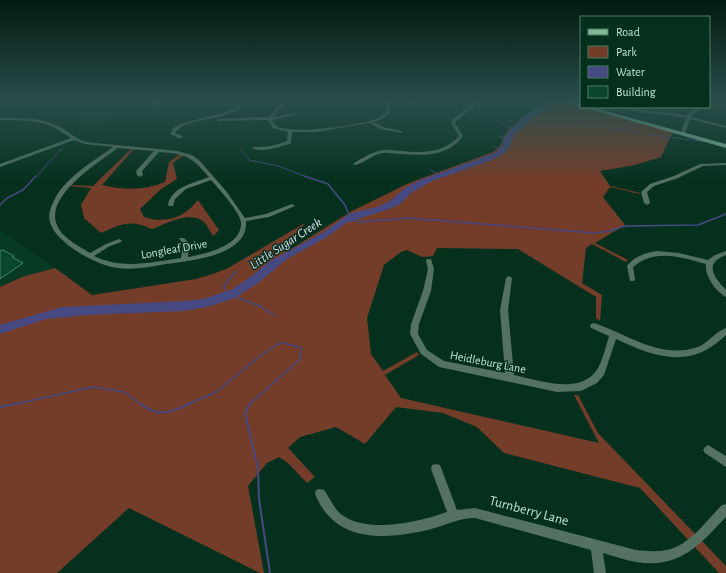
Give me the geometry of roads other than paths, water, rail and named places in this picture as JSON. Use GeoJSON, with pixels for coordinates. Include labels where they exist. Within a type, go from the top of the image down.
{"type":"FeatureCollection","features":[{"type":"Feature","properties":{"kind":"main road"},"geometry":{"type":"LineString","coordinates":[[667,128],[726,144]]}},
{"type":"Feature","properties":{"kind":"street"},"geometry":{"type":"LineString","coordinates":[[56,128],[74,139],[85,143],[158,150],[182,153],[190,156],[211,178],[242,215],[244,220],[267,216],[292,206]]}},
{"type":"Feature","properties":{"kind":"street"},"geometry":{"type":"LineString","coordinates":[[176,128],[172,131],[172,134],[180,137]]}},
{"type":"Feature","properties":{"kind":"street"},"geometry":{"type":"LineString","coordinates":[[276,128],[290,132],[324,128]]}},
{"type":"Feature","properties":{"kind":"street"},"geometry":{"type":"LineString","coordinates":[[381,128],[400,132]]}},
{"type":"Feature","properties":{"kind":"street"},"geometry":{"type":"LineString","coordinates":[[355,164],[363,162],[374,154],[383,151],[409,153],[449,148],[461,136],[456,128]]}},
{"type":"Feature","properties":{"kind":"street"},"geometry":{"type":"LineString","coordinates":[[684,132],[685,128]]}},
{"type":"Feature","properties":{"kind":"street"},"geometry":{"type":"LineString","coordinates":[[254,148],[277,147],[287,144],[289,142],[290,132]]}},
{"type":"Feature","properties":{"kind":"street"},"geometry":{"type":"LineString","coordinates":[[0,166],[74,139]]}},
{"type":"Feature","properties":{"kind":"street","name":"Longleaf Drive"},"geometry":{"type":"LineString","coordinates":[[117,146],[69,185],[61,194],[53,208],[52,222],[58,233],[89,256],[103,263],[121,266],[184,260],[207,256],[228,246],[240,233],[244,220]]}},
{"type":"Feature","properties":{"kind":"street"},"geometry":{"type":"LineString","coordinates":[[140,175],[139,171],[143,165],[158,150]]}},
{"type":"Feature","properties":{"kind":"street"},"geometry":{"type":"LineString","coordinates":[[647,203],[644,192],[650,186],[676,177],[702,165],[726,164]]}},
{"type":"Feature","properties":{"kind":"street"},"geometry":{"type":"LineString","coordinates":[[171,205],[172,199],[182,190],[211,178]]}},
{"type":"Feature","properties":{"kind":"street"},"geometry":{"type":"LineString","coordinates":[[182,239],[186,242],[184,260]]}},
{"type":"Feature","properties":{"kind":"street"},"geometry":{"type":"LineString","coordinates":[[89,256],[108,245],[119,241]]}},
{"type":"Feature","properties":{"kind":"street"},"geometry":{"type":"LineString","coordinates":[[632,279],[630,266],[636,260],[646,256],[661,254],[676,255],[710,263]]}},
{"type":"Feature","properties":{"kind":"street"},"geometry":{"type":"LineString","coordinates":[[726,254],[713,258],[710,263],[711,276],[726,294]]}},
{"type":"Feature","properties":{"kind":"street","name":"Heidleburg Lane"},"geometry":{"type":"LineString","coordinates":[[429,261],[431,269],[427,291],[414,327],[414,334],[422,349],[430,357],[442,364],[557,388],[572,389],[588,384],[601,372],[614,334]]}},
{"type":"Feature","properties":{"kind":"street"},"geometry":{"type":"LineString","coordinates":[[509,278],[504,310],[510,378]]}},
{"type":"Feature","properties":{"kind":"street"},"geometry":{"type":"LineString","coordinates":[[594,326],[652,349],[682,353],[703,348],[726,331]]}},
{"type":"Feature","properties":{"kind":"street"},"geometry":{"type":"LineString","coordinates":[[708,450],[726,462]]}},
{"type":"Feature","properties":{"kind":"street"},"geometry":{"type":"LineString","coordinates":[[436,469],[454,516]]}},
{"type":"Feature","properties":{"kind":"street","name":"Turnberry Lane"},"geometry":{"type":"LineString","coordinates":[[320,494],[339,519],[360,529],[371,530],[410,528],[470,512],[636,556],[652,558],[672,556],[682,552],[691,545],[726,509]]}},
{"type":"Feature","properties":{"kind":"street"},"geometry":{"type":"LineString","coordinates":[[596,545],[600,573]]}},
{"type":"Feature","properties":{"kind":"water"},"geometry":{"type":"Polygon","coordinates":[[[522,128],[514,135],[509,148],[502,155],[432,181],[411,193],[400,204],[389,209],[346,223],[327,237],[287,259],[258,283],[235,298],[207,307],[182,311],[87,315],[46,319],[0,334],[0,325],[62,307],[187,301],[203,299],[231,290],[252,276],[270,261],[324,232],[349,214],[377,207],[390,201],[405,188],[418,181],[495,153],[500,148],[511,129],[522,128]]]}},
{"type":"Feature","properties":{"kind":"waterway"},"geometry":{"type":"LineString","coordinates":[[609,128],[641,133]]}},
{"type":"Feature","properties":{"kind":"waterway"},"geometry":{"type":"LineString","coordinates":[[646,134],[701,141]]}},
{"type":"Feature","properties":{"kind":"waterway"},"geometry":{"type":"LineString","coordinates":[[497,136],[505,138]]}},
{"type":"Feature","properties":{"kind":"waterway"},"geometry":{"type":"LineString","coordinates":[[495,147],[500,149]]}},
{"type":"Feature","properties":{"kind":"waterway"},"geometry":{"type":"LineString","coordinates":[[36,177],[62,148]]}},
{"type":"Feature","properties":{"kind":"waterway"},"geometry":{"type":"LineString","coordinates":[[241,149],[249,160],[278,166],[307,177]]}},
{"type":"Feature","properties":{"kind":"waterway"},"geometry":{"type":"LineString","coordinates":[[430,170],[437,174]]}},
{"type":"Feature","properties":{"kind":"waterway"},"geometry":{"type":"LineString","coordinates":[[0,205],[7,198],[23,190],[36,176]]}},
{"type":"Feature","properties":{"kind":"waterway"},"geometry":{"type":"LineString","coordinates":[[307,177],[328,184],[345,205],[349,215]]}},
{"type":"Feature","properties":{"kind":"waterway"},"geometry":{"type":"LineString","coordinates":[[352,220],[360,222],[408,218],[595,233],[610,231],[625,226],[698,225],[726,214]]}},
{"type":"Feature","properties":{"kind":"waterway"},"geometry":{"type":"LineString","coordinates":[[225,293],[224,286],[236,271]]}},
{"type":"Feature","properties":{"kind":"waterway"},"geometry":{"type":"LineString","coordinates":[[236,297],[262,307],[275,316]]}},
{"type":"Feature","properties":{"kind":"waterway"},"geometry":{"type":"LineString","coordinates":[[189,404],[216,392],[260,356],[278,344],[284,343],[301,348],[300,359],[251,403]]}},
{"type":"Feature","properties":{"kind":"waterway"},"geometry":{"type":"LineString","coordinates":[[15,404],[93,387],[125,392],[140,404]]}},
{"type":"Feature","properties":{"kind":"waterway"},"geometry":{"type":"LineString","coordinates":[[15,404],[20,403]]}},
{"type":"Feature","properties":{"kind":"waterway"},"geometry":{"type":"LineString","coordinates":[[139,403],[146,408],[159,412],[171,411],[192,403]]}},
{"type":"Feature","properties":{"kind":"waterway"},"geometry":{"type":"LineString","coordinates":[[251,403],[245,413],[258,469],[259,499],[270,573]]}},
{"type":"Feature","properties":{"kind":"waterway"},"geometry":{"type":"LineString","coordinates":[[0,407],[15,404]]}},
{"type":"Feature","properties":{"kind":"water label","name":"Little Sugar Creek"},"geometry":{"type":"Point","coordinates":[286,244]}}]}
